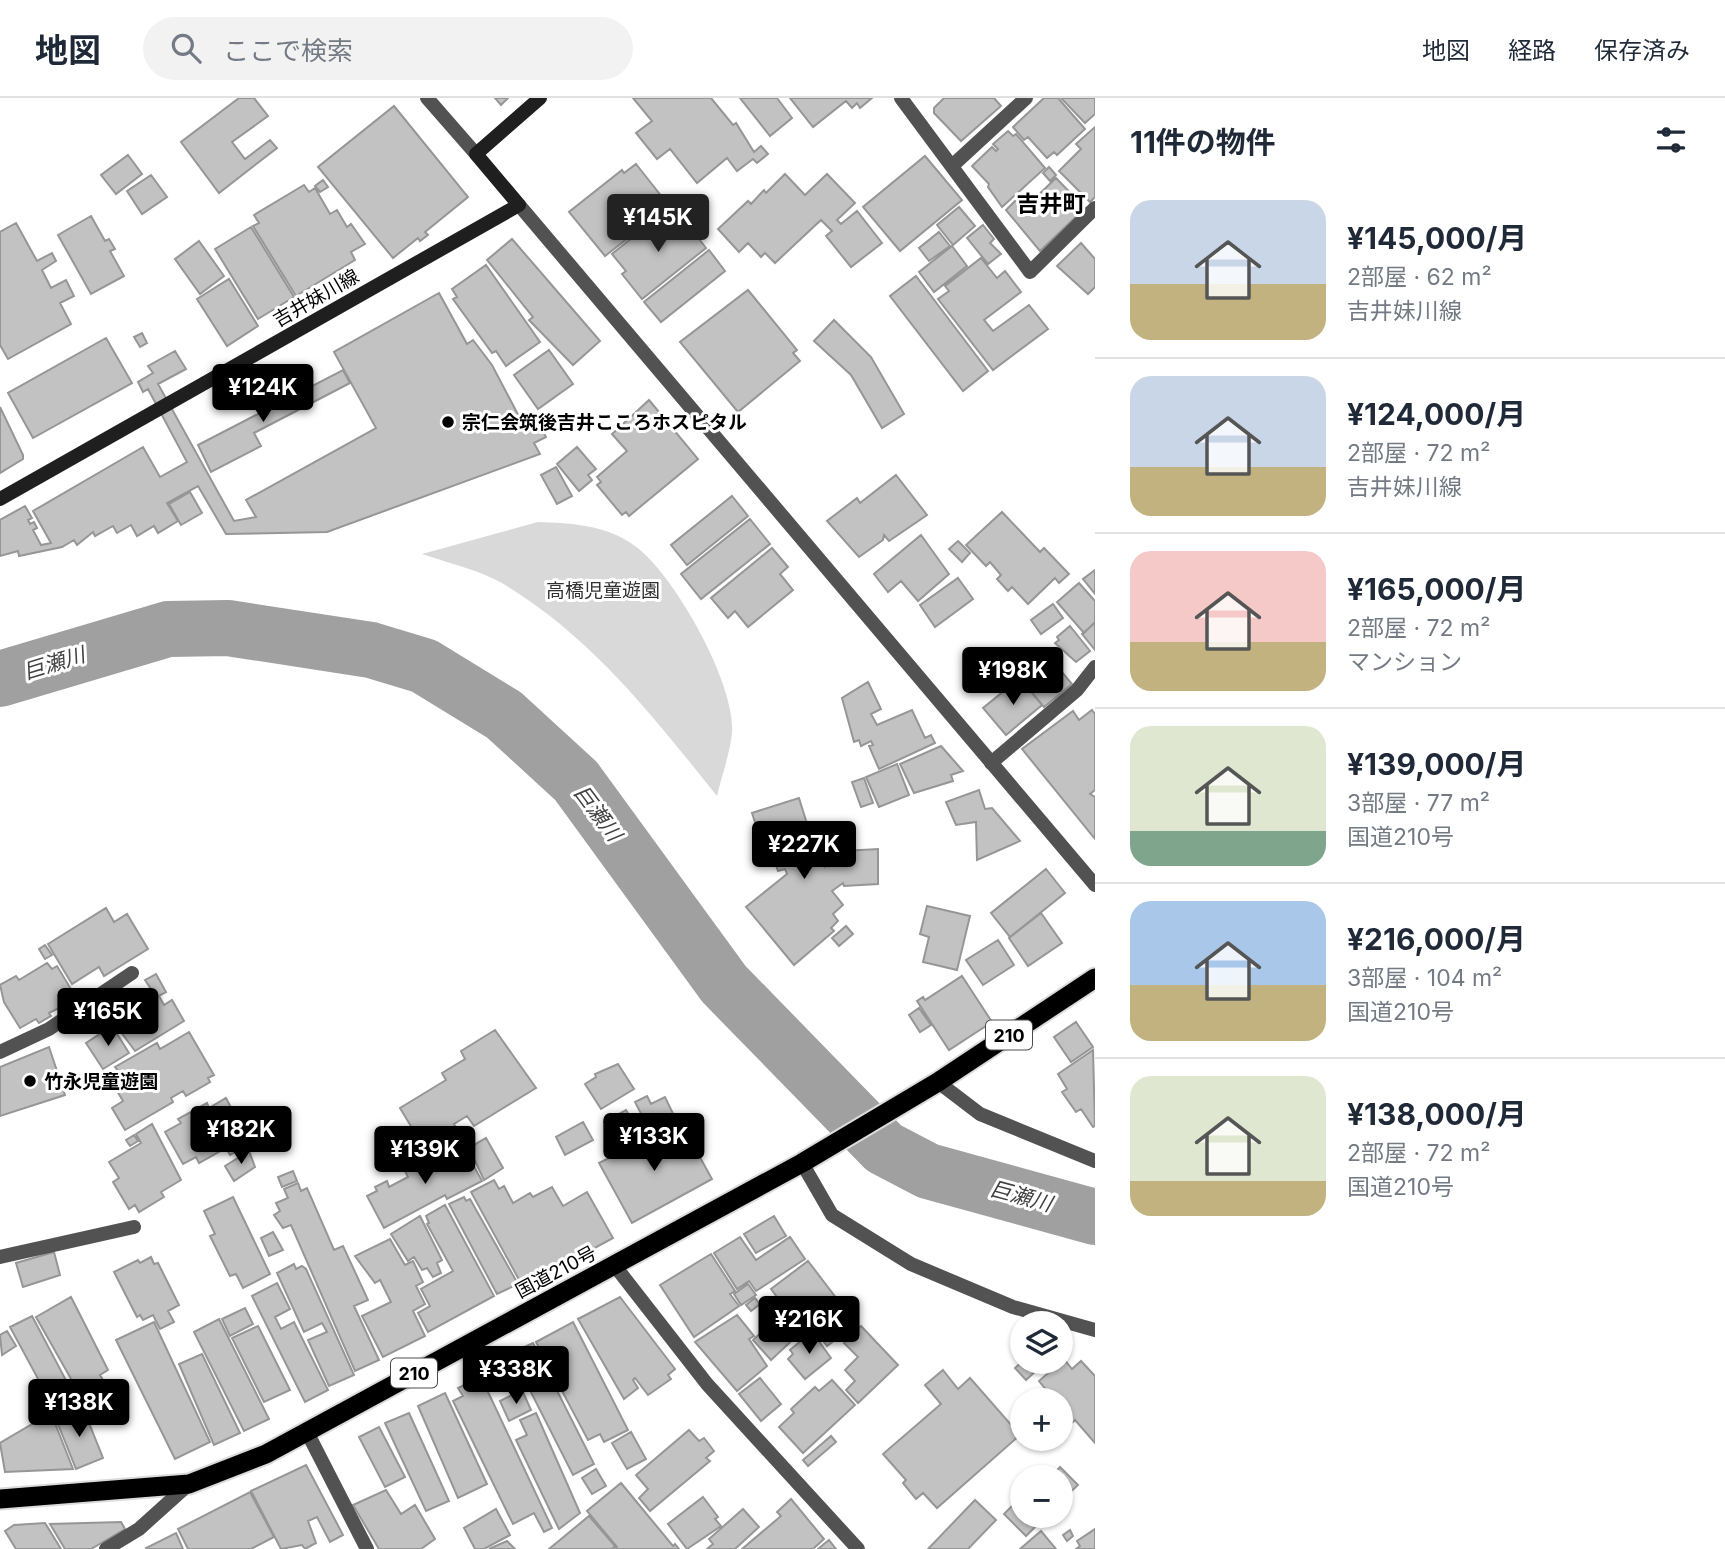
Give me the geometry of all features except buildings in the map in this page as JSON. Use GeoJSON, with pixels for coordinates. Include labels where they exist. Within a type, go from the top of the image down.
{"type":"FeatureCollection","features":[{"type":"Feature","properties":{"kind":"highway","name":"国道210号"},"geometry":{"type":"LineString","coordinates":[[0,1499],[189,1484],[266,1454],[802,1163],[930,1086],[1095,978]]}},
{"type":"Feature","properties":{"kind":"main road"},"geometry":{"type":"LineString","coordinates":[[519,205],[476,154],[540,98]]}},
{"type":"Feature","properties":{"kind":"main road","name":"吉井妹川線"},"geometry":{"type":"LineString","coordinates":[[0,499],[519,205]]}},
{"type":"Feature","properties":{"kind":"street"},"geometry":{"type":"LineString","coordinates":[[427,98],[476,154]]}},
{"type":"Feature","properties":{"kind":"street"},"geometry":{"type":"LineString","coordinates":[[901,98],[1030,272],[1095,208]]}},
{"type":"Feature","properties":{"kind":"street"},"geometry":{"type":"LineString","coordinates":[[952,166],[1026,98]]}},
{"type":"Feature","properties":{"kind":"street"},"geometry":{"type":"LineString","coordinates":[[519,205],[1095,885]]}},
{"type":"Feature","properties":{"kind":"street"},"geometry":{"type":"LineString","coordinates":[[991,763],[1077,690],[1095,667]]}},
{"type":"Feature","properties":{"kind":"street"},"geometry":{"type":"LineString","coordinates":[[0,1052],[50,1029],[132,973]]}},
{"type":"Feature","properties":{"kind":"street"},"geometry":{"type":"LineString","coordinates":[[930,1086],[980,1114],[1095,1161]]}},
{"type":"Feature","properties":{"kind":"street"},"geometry":{"type":"LineString","coordinates":[[802,1163],[832,1215],[911,1264],[1013,1307],[1095,1330]]}},
{"type":"Feature","properties":{"kind":"street"},"geometry":{"type":"LineString","coordinates":[[0,1257],[134,1227]]}},
{"type":"Feature","properties":{"kind":"street"},"geometry":{"type":"LineString","coordinates":[[615,1266],[707,1384],[858,1549]]}},
{"type":"Feature","properties":{"kind":"street"},"geometry":{"type":"LineString","coordinates":[[306,1430],[367,1549]]}},
{"type":"Feature","properties":{"kind":"street"},"geometry":{"type":"LineString","coordinates":[[106,1549],[139,1529],[189,1484]]}},
{"type":"Feature","properties":{"kind":"green space","name":"高橋児童遊園"},"geometry":{"type":"Polygon","coordinates":[[[538,522],[588,526],[624,539],[651,560],[684,605],[713,660],[731,712],[731,741],[717,796],[619,679],[564,628],[534,604],[493,578],[422,554],[538,522]]]}},
{"type":"Feature","properties":{"kind":"waterway","name":"巨瀬川"},"geometry":{"type":"LineString","coordinates":[[0,679],[168,629],[228,628],[371,650],[424,666],[504,715],[576,781],[724,984],[884,1148],[928,1171],[1095,1217]]}},
{"type":"Feature","properties":{"kind":"place","name":"宗仁会筑後吉井こころホスピタル"},"geometry":{"type":"Point","coordinates":[448,422]}},
{"type":"Feature","properties":{"kind":"place","name":"竹永児童遊園"},"geometry":{"type":"Point","coordinates":[30,1081]}},
{"type":"Feature","properties":{"kind":"district","name":"吉井町"},"geometry":{"type":"Point","coordinates":[1051,204]}}]}
